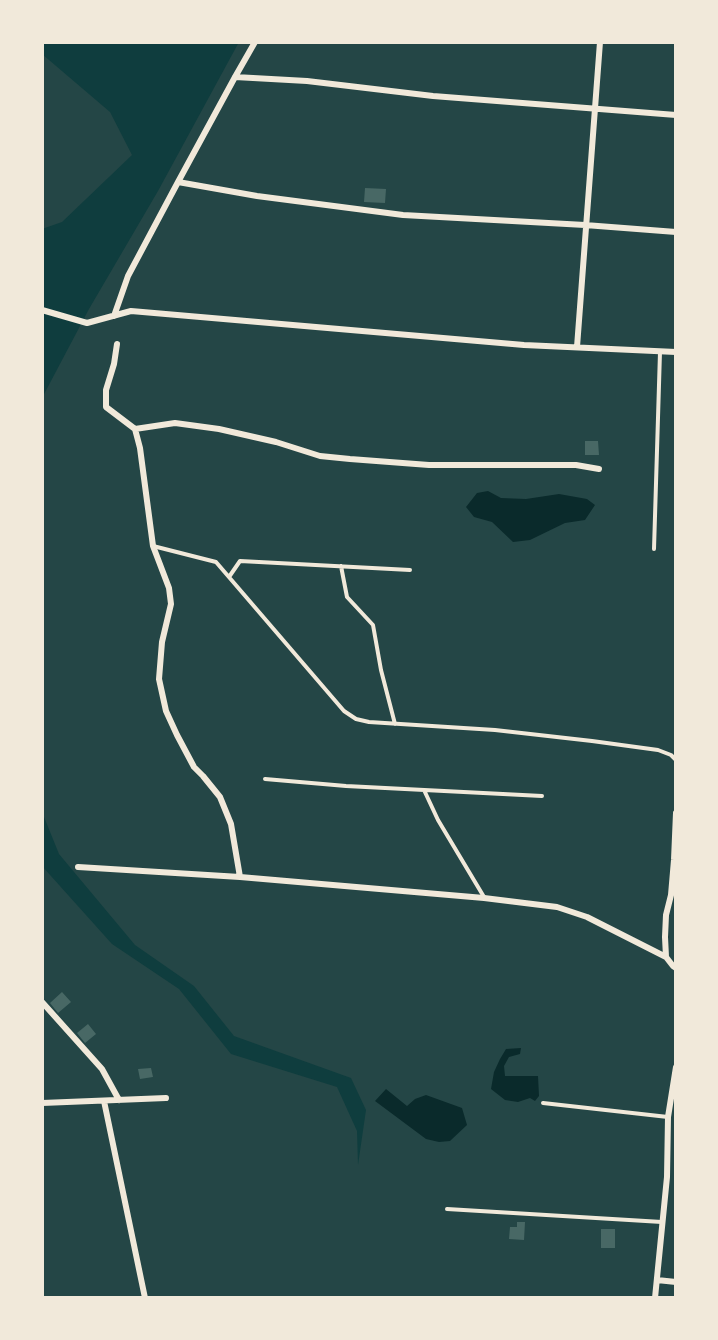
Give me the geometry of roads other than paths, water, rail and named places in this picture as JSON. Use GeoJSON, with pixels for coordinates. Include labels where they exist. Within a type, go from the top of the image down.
{"type":"FeatureCollection","features":[{"type":"Feature","properties":{"kind":"street"},"geometry":{"type":"LineString","coordinates":[[114,316],[128,276],[255,42]]}},
{"type":"Feature","properties":{"kind":"street"},"geometry":{"type":"LineString","coordinates":[[577,347],[600,42]]}},
{"type":"Feature","properties":{"kind":"street"},"geometry":{"type":"LineString","coordinates":[[235,77],[307,81],[434,96],[676,116]]}},
{"type":"Feature","properties":{"kind":"street"},"geometry":{"type":"LineString","coordinates":[[178,182],[257,196],[403,215],[676,232]]}},
{"type":"Feature","properties":{"kind":"street"},"geometry":{"type":"LineString","coordinates":[[42,310],[87,323],[131,311],[524,345],[676,352]]}},
{"type":"Feature","properties":{"kind":"street"},"geometry":{"type":"LineString","coordinates":[[117,344],[106,390],[106,407],[135,429],[140,448],[153,546],[169,588],[171,604],[162,642],[159,679],[166,711],[194,767],[220,797],[231,824],[240,877]]}},
{"type":"Feature","properties":{"kind":"street"},"geometry":{"type":"LineString","coordinates":[[135,429],[175,423],[219,429],[276,442],[320,456],[380,462],[466,466],[576,465],[599,469]]}},
{"type":"Feature","properties":{"kind":"street"},"geometry":{"type":"LineString","coordinates":[[666,957],[666,915],[675,860],[676,813]]}},
{"type":"Feature","properties":{"kind":"street"},"geometry":{"type":"LineString","coordinates":[[78,867],[240,877],[484,898],[557,907],[587,917],[666,957],[676,968]]}},
{"type":"Feature","properties":{"kind":"street"},"geometry":{"type":"LineString","coordinates":[[42,1002],[102,1070],[119,1100]]}},
{"type":"Feature","properties":{"kind":"street"},"geometry":{"type":"LineString","coordinates":[[655,1298],[667,1177],[668,1117],[676,1069]]}},
{"type":"Feature","properties":{"kind":"street"},"geometry":{"type":"LineString","coordinates":[[42,1103],[166,1098]]}},
{"type":"Feature","properties":{"kind":"street"},"geometry":{"type":"LineString","coordinates":[[104,1101],[145,1298]]}},
{"type":"Feature","properties":{"kind":"street"},"geometry":{"type":"LineString","coordinates":[[667,1177],[676,1177]]}},
{"type":"Feature","properties":{"kind":"street"},"geometry":{"type":"LineString","coordinates":[[657,1280],[676,1282]]}},
{"type":"Feature","properties":{"kind":"lane"},"geometry":{"type":"LineString","coordinates":[[654,549],[660,351]]}},
{"type":"Feature","properties":{"kind":"lane"},"geometry":{"type":"LineString","coordinates":[[153,546],[216,562],[344,711],[356,719],[369,722],[495,730],[592,741],[658,750],[671,755],[676,760]]}},
{"type":"Feature","properties":{"kind":"lane"},"geometry":{"type":"LineString","coordinates":[[229,577],[240,561],[410,570]]}},
{"type":"Feature","properties":{"kind":"lane"},"geometry":{"type":"LineString","coordinates":[[341,566],[347,597],[374,625],[381,670],[395,724]]}},
{"type":"Feature","properties":{"kind":"lane"},"geometry":{"type":"LineString","coordinates":[[264,779],[346,786],[542,796]]}},
{"type":"Feature","properties":{"kind":"lane"},"geometry":{"type":"LineString","coordinates":[[423,790],[484,898]]}},
{"type":"Feature","properties":{"kind":"lane"},"geometry":{"type":"LineString","coordinates":[[543,1103],[668,1117]]}},
{"type":"Feature","properties":{"kind":"lane"},"geometry":{"type":"LineString","coordinates":[[447,1209],[663,1222]]}}]}
